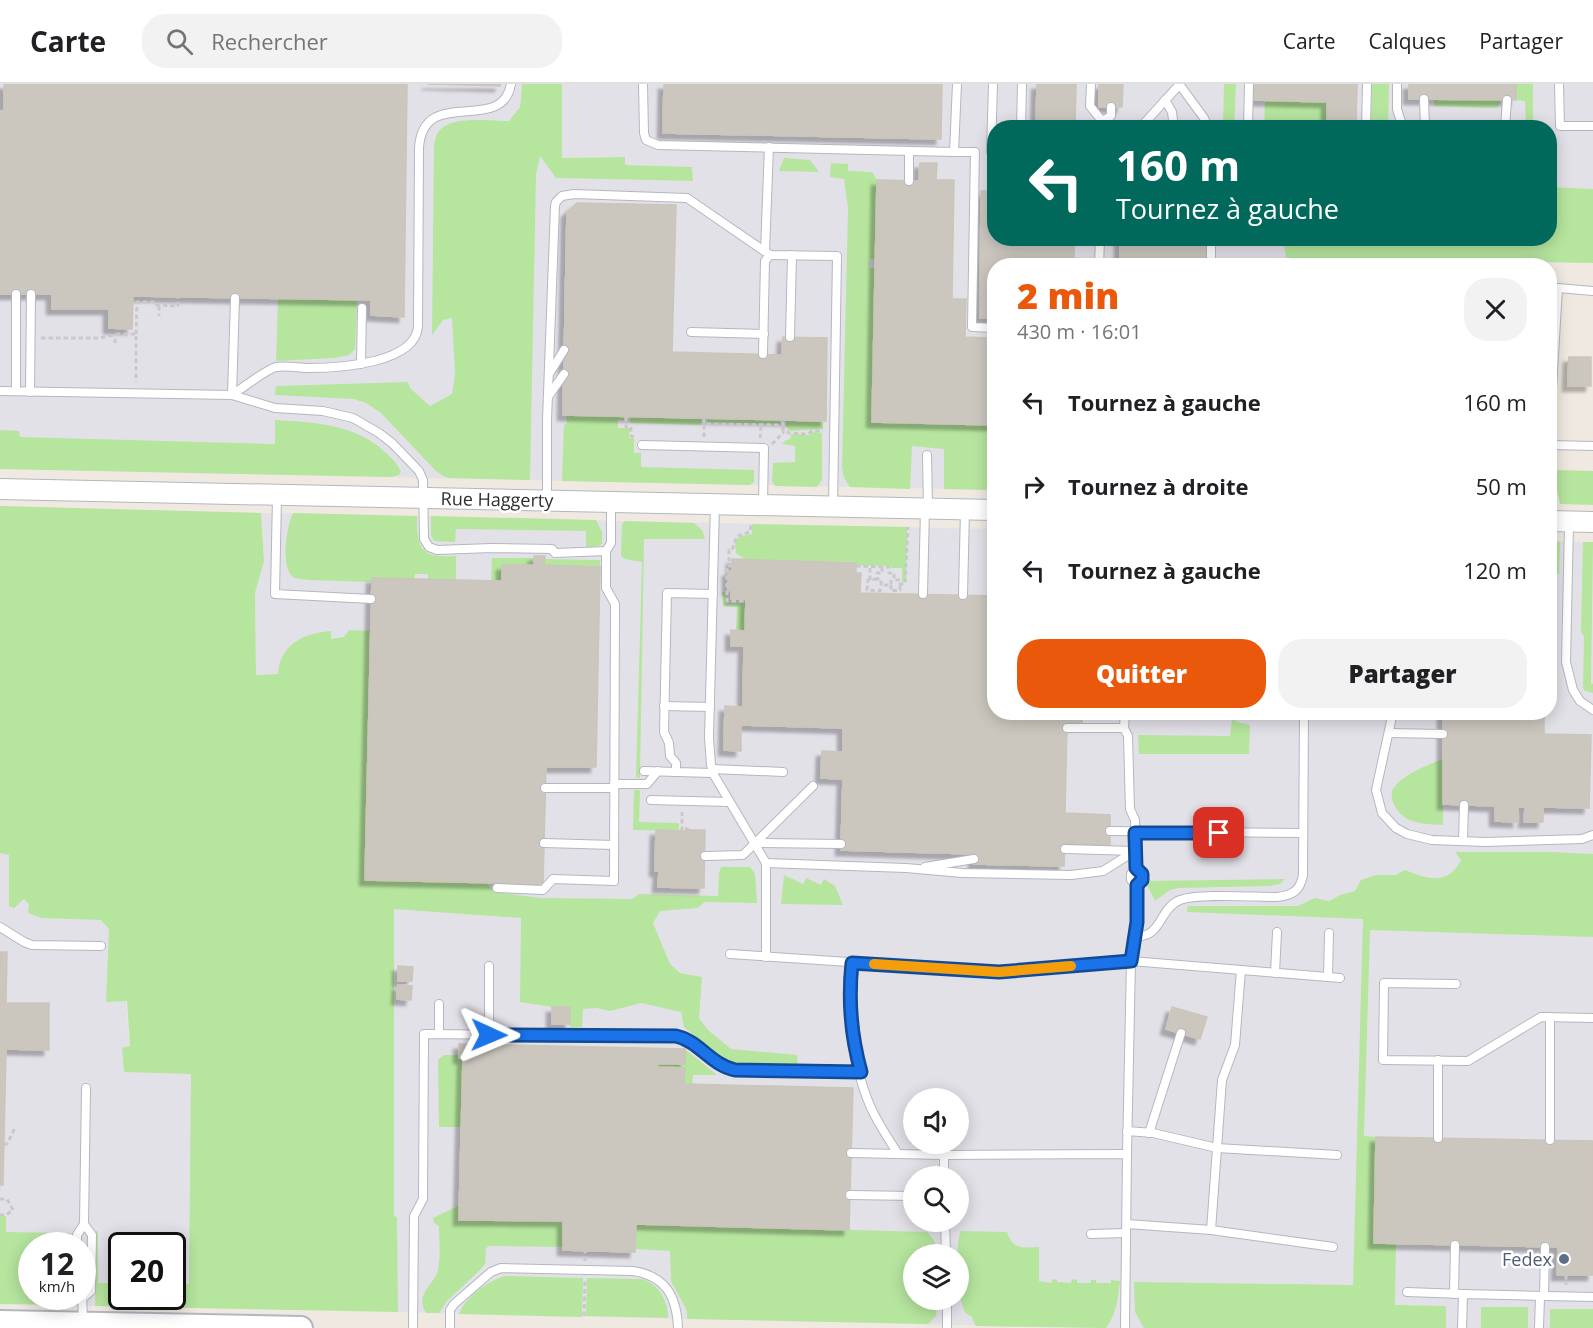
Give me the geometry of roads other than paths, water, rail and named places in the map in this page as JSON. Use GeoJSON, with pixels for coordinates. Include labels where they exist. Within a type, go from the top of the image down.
{"type":"FeatureCollection","features":[{"type":"Feature","properties":{"kind":"main road"},"geometry":{"type":"LineString","coordinates":[[0,1322],[83,1326],[301,1328]]}},
{"type":"Feature","properties":{"kind":"street","name":"Rue Haggerty"},"geometry":{"type":"LineString","coordinates":[[0,489],[987,510]]}},
{"type":"Feature","properties":{"kind":"street"},"geometry":{"type":"LineString","coordinates":[[1559,522],[1593,522]]}},
{"type":"Feature","properties":{"kind":"lane"},"geometry":{"type":"LineString","coordinates":[[232,395],[276,367],[309,368],[362,364],[397,352],[408,346],[417,336],[419,148],[423,126],[431,113],[442,105],[500,103],[507,96],[511,84]]}},
{"type":"Feature","properties":{"kind":"lane"},"geometry":{"type":"LineString","coordinates":[[643,84],[644,133],[646,140],[652,144],[987,152]]}},
{"type":"Feature","properties":{"kind":"lane"},"geometry":{"type":"LineString","coordinates":[[954,152],[957,84]]}},
{"type":"Feature","properties":{"kind":"lane"},"geometry":{"type":"LineString","coordinates":[[993,84],[993,120]]}},
{"type":"Feature","properties":{"kind":"lane"},"geometry":{"type":"LineString","coordinates":[[1021,120],[1022,84]]}},
{"type":"Feature","properties":{"kind":"lane"},"geometry":{"type":"LineString","coordinates":[[1091,84],[1090,106],[1099,120]]}},
{"type":"Feature","properties":{"kind":"lane"},"geometry":{"type":"LineString","coordinates":[[1147,120],[1179,84],[1205,120]]}},
{"type":"Feature","properties":{"kind":"lane"},"geometry":{"type":"LineString","coordinates":[[1248,120],[1249,84]]}},
{"type":"Feature","properties":{"kind":"lane"},"geometry":{"type":"LineString","coordinates":[[1366,120],[1367,84]]}},
{"type":"Feature","properties":{"kind":"lane"},"geometry":{"type":"LineString","coordinates":[[1396,84],[1396,109],[1400,120]]}},
{"type":"Feature","properties":{"kind":"lane"},"geometry":{"type":"LineString","coordinates":[[1559,84],[1560,126],[1593,126]]}},
{"type":"Feature","properties":{"kind":"lane"},"geometry":{"type":"LineString","coordinates":[[1424,99],[1425,120]]}},
{"type":"Feature","properties":{"kind":"lane"},"geometry":{"type":"LineString","coordinates":[[1165,100],[1172,112],[1173,120]]}},
{"type":"Feature","properties":{"kind":"lane"},"geometry":{"type":"LineString","coordinates":[[1506,120],[1507,100]]}},
{"type":"Feature","properties":{"kind":"lane"},"geometry":{"type":"LineString","coordinates":[[1106,120],[1111,116],[1111,107]]}},
{"type":"Feature","properties":{"kind":"lane"},"geometry":{"type":"LineString","coordinates":[[763,354],[769,147]]}},
{"type":"Feature","properties":{"kind":"lane"},"geometry":{"type":"LineString","coordinates":[[909,151],[909,181]]}},
{"type":"Feature","properties":{"kind":"lane"},"geometry":{"type":"LineString","coordinates":[[975,152],[972,327],[987,328]]}},
{"type":"Feature","properties":{"kind":"lane"},"geometry":{"type":"LineString","coordinates":[[547,500],[548,375],[555,206],[562,196],[582,194],[687,198],[767,253],[837,256],[833,506]]}},
{"type":"Feature","properties":{"kind":"lane"},"geometry":{"type":"LineString","coordinates":[[790,337],[792,255]]}},
{"type":"Feature","properties":{"kind":"lane"},"geometry":{"type":"LineString","coordinates":[[1557,305],[1558,288],[1593,291]]}},
{"type":"Feature","properties":{"kind":"lane"},"geometry":{"type":"LineString","coordinates":[[16,294],[16,392]]}},
{"type":"Feature","properties":{"kind":"lane"},"geometry":{"type":"LineString","coordinates":[[30,392],[32,294]]}},
{"type":"Feature","properties":{"kind":"lane"},"geometry":{"type":"LineString","coordinates":[[232,395],[236,298]]}},
{"type":"Feature","properties":{"kind":"lane"},"geometry":{"type":"LineString","coordinates":[[362,308],[362,364]]}},
{"type":"Feature","properties":{"kind":"lane"},"geometry":{"type":"LineString","coordinates":[[691,332],[764,334]]}},
{"type":"Feature","properties":{"kind":"lane"},"geometry":{"type":"LineString","coordinates":[[548,375],[564,350]]}},
{"type":"Feature","properties":{"kind":"lane"},"geometry":{"type":"LineString","coordinates":[[548,398],[564,374]]}},
{"type":"Feature","properties":{"kind":"lane"},"geometry":{"type":"LineString","coordinates":[[0,391],[232,395],[275,408],[323,411],[353,418],[392,443],[419,471],[423,480],[424,539],[432,549],[552,549],[555,553],[606,551]]}},
{"type":"Feature","properties":{"kind":"lane"},"geometry":{"type":"LineString","coordinates":[[642,445],[764,448],[763,505]]}},
{"type":"Feature","properties":{"kind":"lane"},"geometry":{"type":"LineString","coordinates":[[1557,445],[1593,446]]}},
{"type":"Feature","properties":{"kind":"lane"},"geometry":{"type":"LineString","coordinates":[[923,594],[927,455]]}},
{"type":"Feature","properties":{"kind":"lane"},"geometry":{"type":"LineString","coordinates":[[278,494],[275,594],[371,599]]}},
{"type":"Feature","properties":{"kind":"lane"},"geometry":{"type":"LineString","coordinates":[[497,888],[543,890],[553,879],[614,881],[615,604],[606,588],[606,551],[611,543],[611,501]]}},
{"type":"Feature","properties":{"kind":"lane"},"geometry":{"type":"LineString","coordinates":[[716,504],[709,753],[713,771],[729,802],[766,863],[766,957]]}},
{"type":"Feature","properties":{"kind":"lane"},"geometry":{"type":"LineString","coordinates":[[963,595],[965,509]]}},
{"type":"Feature","properties":{"kind":"lane"},"geometry":{"type":"LineString","coordinates":[[1559,522],[1566,662],[1577,696],[1593,710]]}},
{"type":"Feature","properties":{"kind":"lane"},"geometry":{"type":"LineString","coordinates":[[676,772],[676,763],[670,756],[669,743],[664,732],[667,593],[713,594]]}},
{"type":"Feature","properties":{"kind":"lane"},"geometry":{"type":"LineString","coordinates":[[664,706],[710,707]]}},
{"type":"Feature","properties":{"kind":"lane"},"geometry":{"type":"LineString","coordinates":[[1124,720],[1124,728],[1128,736],[1130,809],[1134,820],[1136,868],[1142,874],[1142,880],[1137,885],[1136,936],[1131,961],[1125,1328]]}},
{"type":"Feature","properties":{"kind":"lane"},"geometry":{"type":"LineString","coordinates":[[1136,936],[1142,937],[1154,932],[1170,907],[1186,898],[1277,897],[1295,893],[1299,889],[1303,875],[1304,720]]}},
{"type":"Feature","properties":{"kind":"lane"},"geometry":{"type":"LineString","coordinates":[[1391,720],[1376,789],[1382,813],[1389,823],[1407,834],[1432,840],[1463,841],[1581,839],[1593,835]]}},
{"type":"Feature","properties":{"kind":"lane"},"geometry":{"type":"LineString","coordinates":[[1067,728],[1124,728]]}},
{"type":"Feature","properties":{"kind":"lane"},"geometry":{"type":"LineString","coordinates":[[1389,733],[1443,734]]}},
{"type":"Feature","properties":{"kind":"lane"},"geometry":{"type":"LineString","coordinates":[[644,771],[783,772]]}},
{"type":"Feature","properties":{"kind":"lane"},"geometry":{"type":"LineString","coordinates":[[545,788],[647,784],[658,771]]}},
{"type":"Feature","properties":{"kind":"lane"},"geometry":{"type":"LineString","coordinates":[[705,856],[743,855],[813,786]]}},
{"type":"Feature","properties":{"kind":"lane"},"geometry":{"type":"LineString","coordinates":[[651,801],[729,802]]}},
{"type":"Feature","properties":{"kind":"lane"},"geometry":{"type":"LineString","coordinates":[[1463,841],[1464,805]]}},
{"type":"Feature","properties":{"kind":"lane"},"geometry":{"type":"LineString","coordinates":[[1110,831],[1303,833]]}},
{"type":"Feature","properties":{"kind":"lane"},"geometry":{"type":"LineString","coordinates":[[544,843],[614,845]]}},
{"type":"Feature","properties":{"kind":"lane"},"geometry":{"type":"LineString","coordinates":[[755,843],[841,844]]}},
{"type":"Feature","properties":{"kind":"lane"},"geometry":{"type":"LineString","coordinates":[[1065,849],[1135,851]]}},
{"type":"Feature","properties":{"kind":"lane"},"geometry":{"type":"LineString","coordinates":[[766,863],[962,873],[1083,874],[1103,871],[1135,851]]}},
{"type":"Feature","properties":{"kind":"lane"},"geometry":{"type":"LineString","coordinates":[[915,869],[974,859]]}},
{"type":"Feature","properties":{"kind":"lane"},"geometry":{"type":"LineString","coordinates":[[0,927],[32,945],[101,946]]}},
{"type":"Feature","properties":{"kind":"lane"},"geometry":{"type":"LineString","coordinates":[[1275,973],[1277,932]]}},
{"type":"Feature","properties":{"kind":"lane"},"geometry":{"type":"LineString","coordinates":[[1328,977],[1329,933]]}},
{"type":"Feature","properties":{"kind":"lane"},"geometry":{"type":"LineString","coordinates":[[730,954],[999,972],[1131,961],[1340,978]]}},
{"type":"Feature","properties":{"kind":"lane"},"geometry":{"type":"LineString","coordinates":[[852,963],[850,1008],[856,1055],[874,1115],[898,1154]]}},
{"type":"Feature","properties":{"kind":"lane"},"geometry":{"type":"LineString","coordinates":[[489,966],[489,1035]]}},
{"type":"Feature","properties":{"kind":"lane"},"geometry":{"type":"LineString","coordinates":[[1211,1230],[1222,1080],[1235,1045],[1241,970]]}},
{"type":"Feature","properties":{"kind":"lane"},"geometry":{"type":"LineString","coordinates":[[1456,984],[1384,982],[1383,1060],[1468,1060],[1541,1017],[1593,1018]]}},
{"type":"Feature","properties":{"kind":"lane"},"geometry":{"type":"LineString","coordinates":[[439,1004],[439,1034]]}},
{"type":"Feature","properties":{"kind":"lane"},"geometry":{"type":"LineString","coordinates":[[1550,1017],[1550,1140]]}},
{"type":"Feature","properties":{"kind":"lane"},"geometry":{"type":"LineString","coordinates":[[556,1024],[556,1035]]}},
{"type":"Feature","properties":{"kind":"lane"},"geometry":{"type":"LineString","coordinates":[[1149,1133],[1181,1033]]}},
{"type":"Feature","properties":{"kind":"lane"},"geometry":{"type":"LineString","coordinates":[[413,1328],[414,1216],[423,1199],[424,1034],[676,1036],[690,1042],[720,1065],[735,1070],[861,1072]]}},
{"type":"Feature","properties":{"kind":"lane"},"geometry":{"type":"LineString","coordinates":[[1438,1060],[1438,1138]]}},
{"type":"Feature","properties":{"kind":"lane"},"geometry":{"type":"LineString","coordinates":[[79,1232],[84,1224],[86,1088]]}},
{"type":"Feature","properties":{"kind":"lane"},"geometry":{"type":"LineString","coordinates":[[1127,1131],[1149,1133],[1217,1148],[1337,1155]]}},
{"type":"Feature","properties":{"kind":"lane"},"geometry":{"type":"LineString","coordinates":[[851,1153],[1127,1154]]}},
{"type":"Feature","properties":{"kind":"lane"},"geometry":{"type":"LineString","coordinates":[[944,1155],[944,1166]]}},
{"type":"Feature","properties":{"kind":"lane"},"geometry":{"type":"LineString","coordinates":[[850,1195],[903,1196]]}},
{"type":"Feature","properties":{"kind":"lane"},"geometry":{"type":"LineString","coordinates":[[84,1224],[90,1232]]}},
{"type":"Feature","properties":{"kind":"lane"},"geometry":{"type":"LineString","coordinates":[[1091,1234],[1126,1228],[1211,1230],[1333,1247]]}},
{"type":"Feature","properties":{"kind":"lane"},"geometry":{"type":"LineString","coordinates":[[1454,1294],[1455,1245]]}},
{"type":"Feature","properties":{"kind":"lane"},"geometry":{"type":"LineString","coordinates":[[1539,1328],[1545,1246]]}},
{"type":"Feature","properties":{"kind":"lane"},"geometry":{"type":"LineString","coordinates":[[450,1328],[450,1310],[454,1304],[491,1272],[501,1268],[633,1271],[650,1274],[664,1285],[675,1302],[678,1328]]}},
{"type":"Feature","properties":{"kind":"lane"},"geometry":{"type":"LineString","coordinates":[[1407,1292],[1593,1297]]}},
{"type":"Feature","properties":{"kind":"lane"},"geometry":{"type":"LineString","coordinates":[[1462,1328],[1463,1294]]}},
{"type":"Feature","properties":{"kind":"lane"},"geometry":{"type":"LineString","coordinates":[[83,1310],[83,1326]]}},
{"type":"Feature","properties":{"kind":"lane"},"geometry":{"type":"LineString","coordinates":[[947,1310],[947,1328]]}},
{"type":"Feature","properties":{"kind":"place","name":"Fedex"},"geometry":{"type":"Point","coordinates":[1564,1259]}}]}
